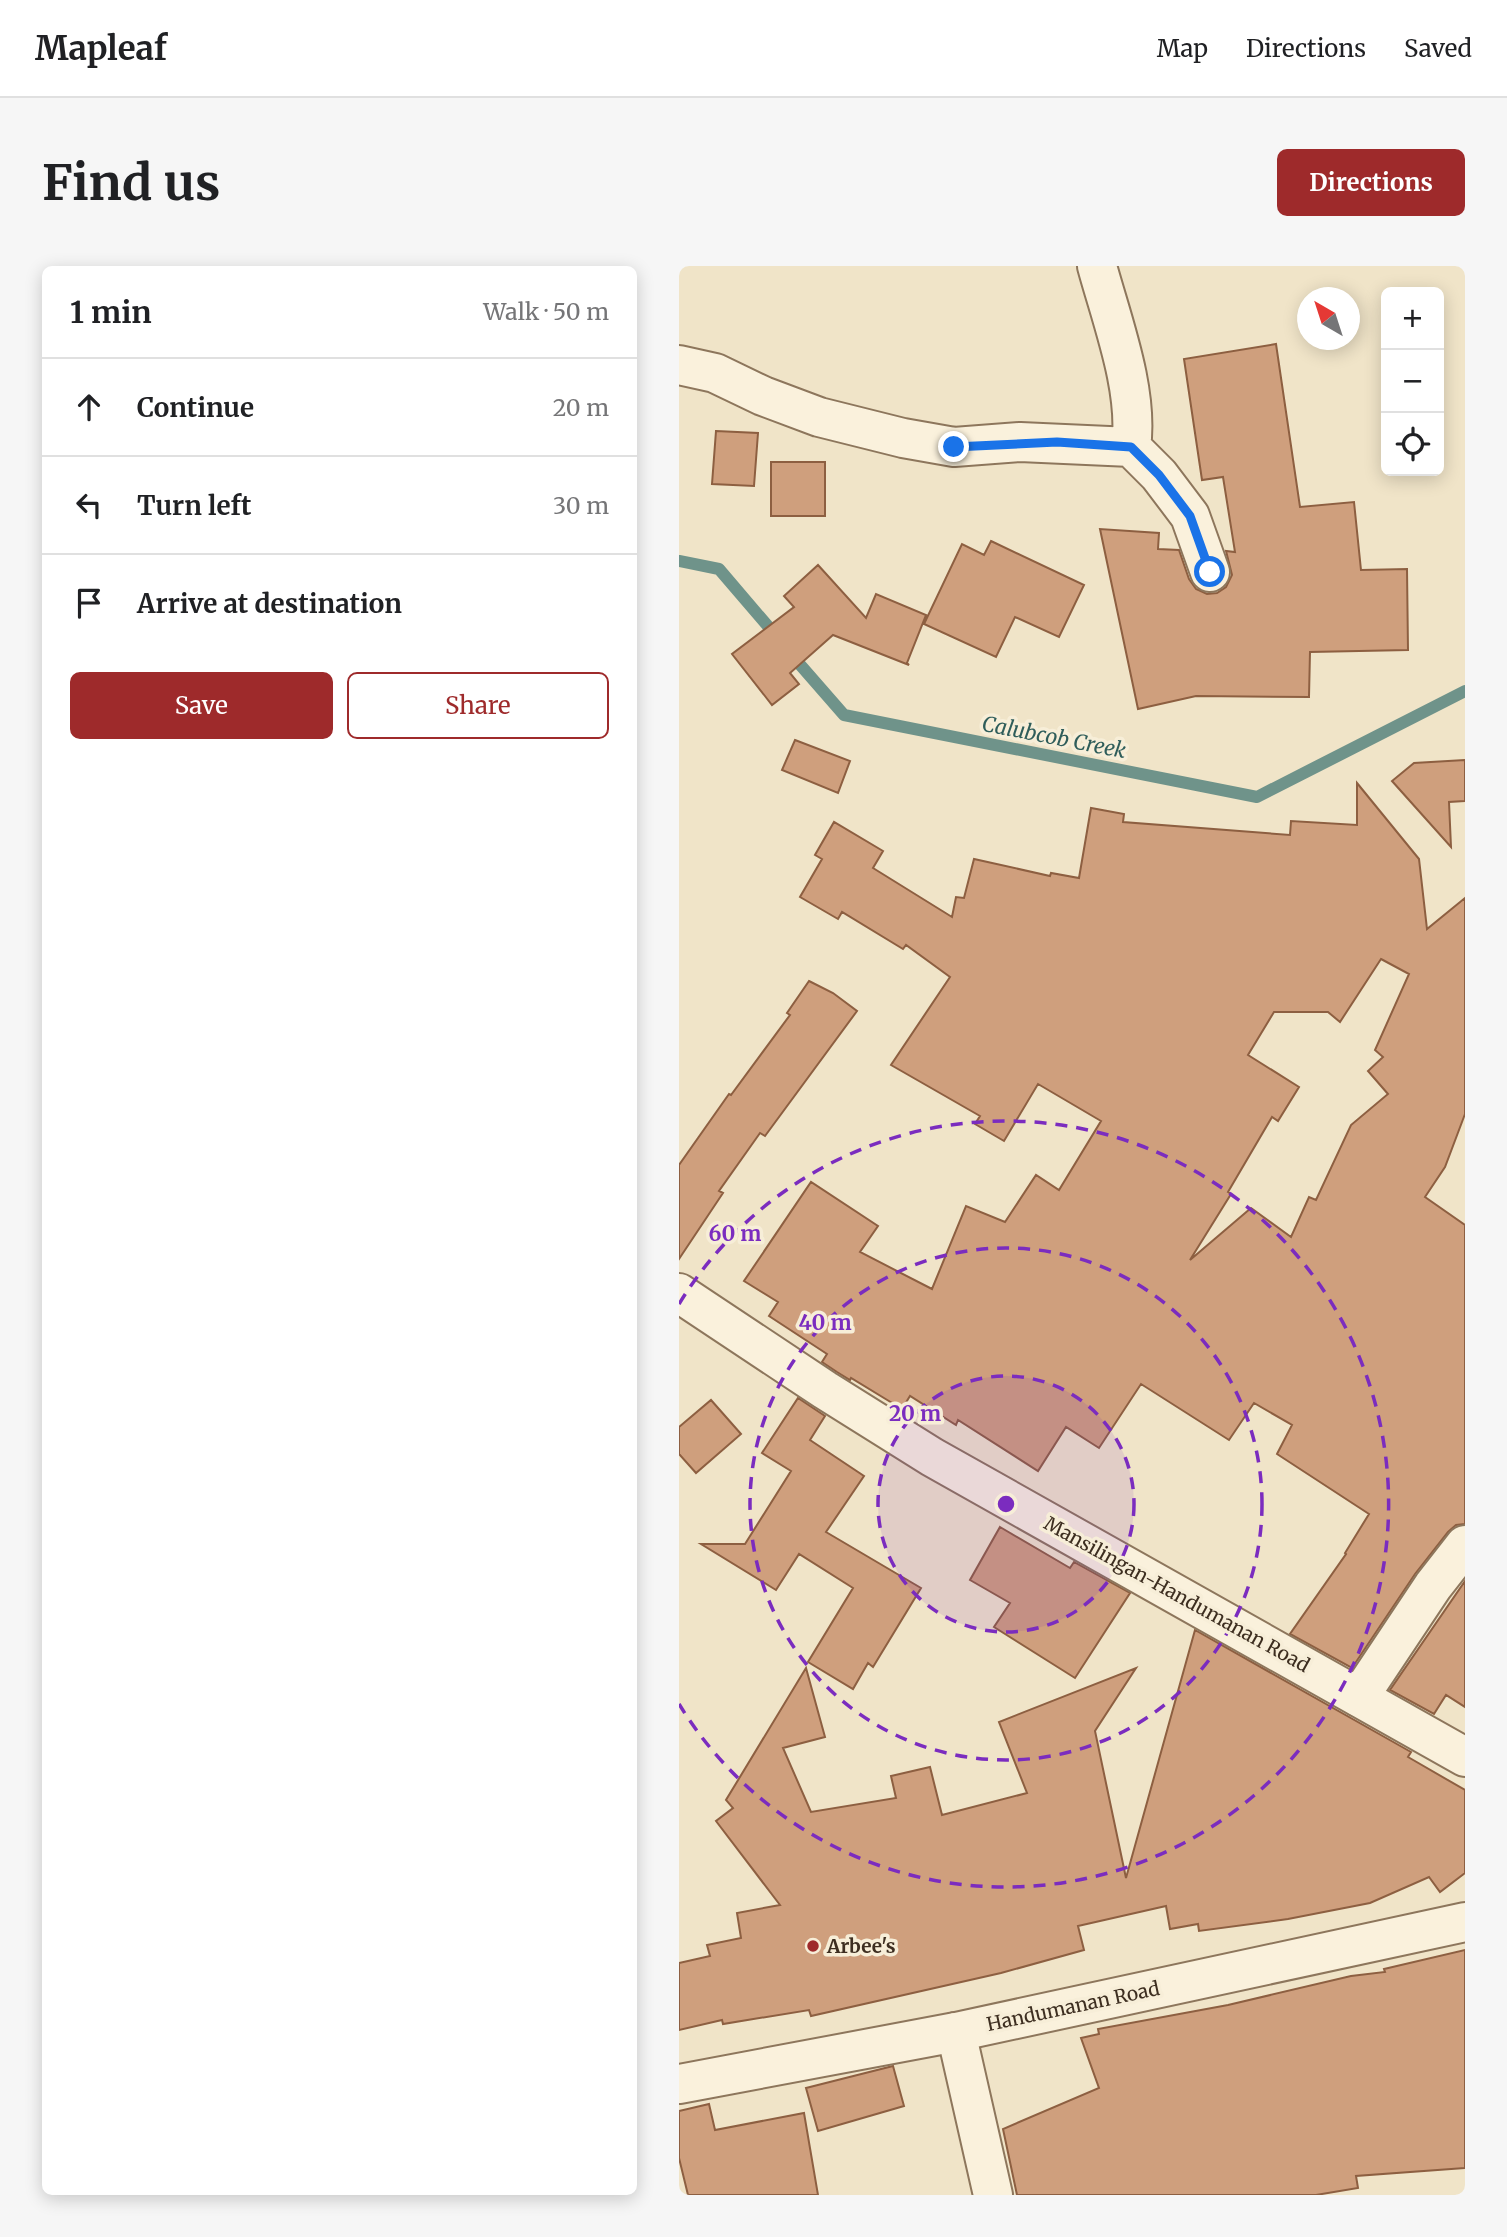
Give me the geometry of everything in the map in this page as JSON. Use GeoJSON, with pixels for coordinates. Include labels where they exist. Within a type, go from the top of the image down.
{"type":"FeatureCollection","features":[{"type":"Feature","properties":{"kind":"street"},"geometry":{"type":"LineString","coordinates":[[1097,266],[1131,392],[1134,426],[1131,447]]}},
{"type":"Feature","properties":{"kind":"street"},"geometry":{"type":"LineString","coordinates":[[679,365],[715,373],[763,396],[819,417],[903,438],[954,447],[1057,442],[1131,447],[1159,475],[1190,516],[1210,572]]}},
{"type":"Feature","properties":{"kind":"street","name":"Mansilingan-Handumanan Road"},"geometry":{"type":"LineString","coordinates":[[679,1293],[932,1457],[1465,1757]]}},
{"type":"Feature","properties":{"kind":"street"},"geometry":{"type":"LineString","coordinates":[[1359,1697],[1433,1586],[1465,1545]]}},
{"type":"Feature","properties":{"kind":"street","name":"Handumanan Road"},"geometry":{"type":"LineString","coordinates":[[679,2084],[956,2032],[1465,1922]]}},
{"type":"Feature","properties":{"kind":"street"},"geometry":{"type":"LineString","coordinates":[[956,2032],[993,2195]]}},
{"type":"Feature","properties":{"kind":"building"},"geometry":{"type":"Polygon","coordinates":[[[1276,344],[1300,507],[1354,502],[1361,570],[1407,569],[1408,650],[1310,652],[1309,697],[1196,696],[1138,709],[1100,529],[1159,533],[1158,549],[1179,550],[1189,579],[1196,589],[1207,594],[1217,593],[1226,587],[1232,575],[1226,551],[1235,552],[1223,477],[1202,480],[1184,359],[1276,344]]]}},
{"type":"Feature","properties":{"kind":"building"},"geometry":{"type":"Polygon","coordinates":[[[716,431],[758,433],[754,486],[712,484],[716,431]]]}},
{"type":"Feature","properties":{"kind":"building"},"geometry":{"type":"Polygon","coordinates":[[[771,462],[825,462],[825,516],[771,516],[771,462]]]}},
{"type":"Feature","properties":{"kind":"building"},"geometry":{"type":"Polygon","coordinates":[[[991,541],[1084,585],[1059,637],[1015,617],[996,657],[924,624],[962,544],[984,555],[991,541]]]}},
{"type":"Feature","properties":{"kind":"building"},"geometry":{"type":"Polygon","coordinates":[[[818,565],[866,618],[876,594],[926,615],[907,663],[909,665],[833,635],[790,673],[799,684],[772,705],[732,654],[794,607],[784,596],[818,565]]]}},
{"type":"Feature","properties":{"kind":"building"},"geometry":{"type":"Polygon","coordinates":[[[795,740],[850,761],[838,793],[782,770],[795,740]]]}},
{"type":"Feature","properties":{"kind":"building"},"geometry":{"type":"Polygon","coordinates":[[[1465,760],[1465,801],[1449,802],[1451,847],[1392,781],[1414,763],[1465,760]]]}},
{"type":"Feature","properties":{"kind":"building"},"geometry":{"type":"Polygon","coordinates":[[[1357,783],[1419,859],[1427,929],[1465,898],[1465,1114],[1445,1167],[1425,1197],[1465,1225],[1465,1524],[1456,1525],[1448,1532],[1415,1574],[1352,1668],[1290,1634],[1346,1554],[1369,1514],[1277,1454],[1292,1425],[1254,1403],[1229,1440],[1141,1384],[1099,1448],[1066,1427],[1038,1471],[958,1420],[956,1425],[910,1396],[902,1409],[837,1372],[822,1362],[827,1354],[769,1316],[778,1302],[744,1281],[811,1182],[878,1226],[860,1252],[932,1289],[966,1206],[1005,1222],[1036,1175],[1059,1190],[1101,1121],[1038,1084],[1004,1141],[975,1124],[980,1116],[891,1065],[950,977],[906,945],[903,949],[842,912],[838,919],[800,897],[822,859],[815,855],[834,822],[883,851],[873,868],[952,917],[956,897],[964,898],[974,859],[1050,876],[1051,873],[1079,878],[1091,808],[1124,814],[1123,822],[1290,835],[1291,821],[1357,825],[1357,783]],[[1381,959],[1340,1022],[1328,1012],[1274,1012],[1248,1055],[1299,1087],[1278,1121],[1272,1117],[1228,1192],[1231,1194],[1190,1260],[1251,1208],[1291,1237],[1309,1197],[1316,1200],[1351,1125],[1388,1094],[1368,1071],[1383,1057],[1375,1050],[1409,974],[1381,959]]]}},
{"type":"Feature","properties":{"kind":"building"},"geometry":{"type":"Polygon","coordinates":[[[809,981],[833,993],[857,1011],[765,1136],[760,1133],[719,1191],[723,1193],[679,1259],[679,1165],[790,1015],[787,1013],[809,981]]]}},
{"type":"Feature","properties":{"kind":"building"},"geometry":{"type":"Polygon","coordinates":[[[798,1398],[825,1416],[810,1440],[864,1476],[826,1532],[921,1588],[873,1667],[868,1663],[853,1689],[808,1662],[853,1588],[799,1554],[776,1590],[701,1544],[745,1544],[791,1471],[762,1453],[798,1398]]]}},
{"type":"Feature","properties":{"kind":"building"},"geometry":{"type":"Polygon","coordinates":[[[711,1400],[741,1434],[696,1473],[679,1454],[679,1427],[711,1400]]]}},
{"type":"Feature","properties":{"kind":"building"},"geometry":{"type":"Polygon","coordinates":[[[1000,1527],[1070,1568],[1074,1562],[1130,1593],[1075,1678],[994,1627],[1010,1603],[970,1580],[1000,1527]]]}},
{"type":"Feature","properties":{"kind":"building"},"geometry":{"type":"Polygon","coordinates":[[[1465,1581],[1465,1707],[1446,1695],[1434,1714],[1390,1690],[1465,1581]]]}},
{"type":"Feature","properties":{"kind":"building"},"geometry":{"type":"Polygon","coordinates":[[[1195,1630],[1411,1752],[1408,1757],[1465,1790],[1465,1873],[1440,1892],[1429,1877],[1370,1903],[1288,1919],[1199,1931],[1198,1924],[1170,1929],[1166,1906],[1078,1926],[1084,1950],[1001,1973],[811,2016],[809,2010],[723,2024],[722,2020],[679,2030],[679,1963],[710,1956],[707,1945],[741,1938],[737,1913],[780,1905],[716,1821],[733,1808],[726,1800],[806,1668],[825,1737],[783,1748],[811,1812],[896,1798],[891,1776],[930,1767],[942,1815],[1027,1793],[999,1722],[1136,1668],[1095,1731],[1126,1878],[1195,1630]]]}},
{"type":"Feature","properties":{"kind":"building"},"geometry":{"type":"Polygon","coordinates":[[[1465,1950],[1465,2168],[1356,2176],[1358,2188],[1316,2195],[1017,2195],[1003,2129],[1099,2088],[1081,2038],[1099,2034],[1098,2029],[1228,2005],[1351,1976],[1385,1972],[1384,1969],[1465,1950]]]}},
{"type":"Feature","properties":{"kind":"building"},"geometry":{"type":"Polygon","coordinates":[[[893,2066],[904,2106],[818,2131],[806,2088],[893,2066]]]}},
{"type":"Feature","properties":{"kind":"building"},"geometry":{"type":"Polygon","coordinates":[[[709,2104],[715,2130],[804,2113],[818,2195],[688,2195],[679,2158],[679,2111],[709,2104]]]}},
{"type":"Feature","properties":{"kind":"waterway","name":"Calubcob Creek"},"geometry":{"type":"LineString","coordinates":[[679,561],[719,569],[778,638]]}},
{"type":"Feature","properties":{"kind":"waterway","name":"Calubcob Creek"},"geometry":{"type":"LineString","coordinates":[[789,652],[844,715],[1257,797],[1465,691]]}},
{"type":"Feature","properties":{"kind":"place","name":"Arbee's"},"geometry":{"type":"Point","coordinates":[813,1946]}},
{"type":"Feature","properties":{"kind":"route"},"geometry":{"type":"LineString","coordinates":[[954,447],[1057,442],[1131,447],[1159,475],[1190,516],[1210,572]]}}]}
